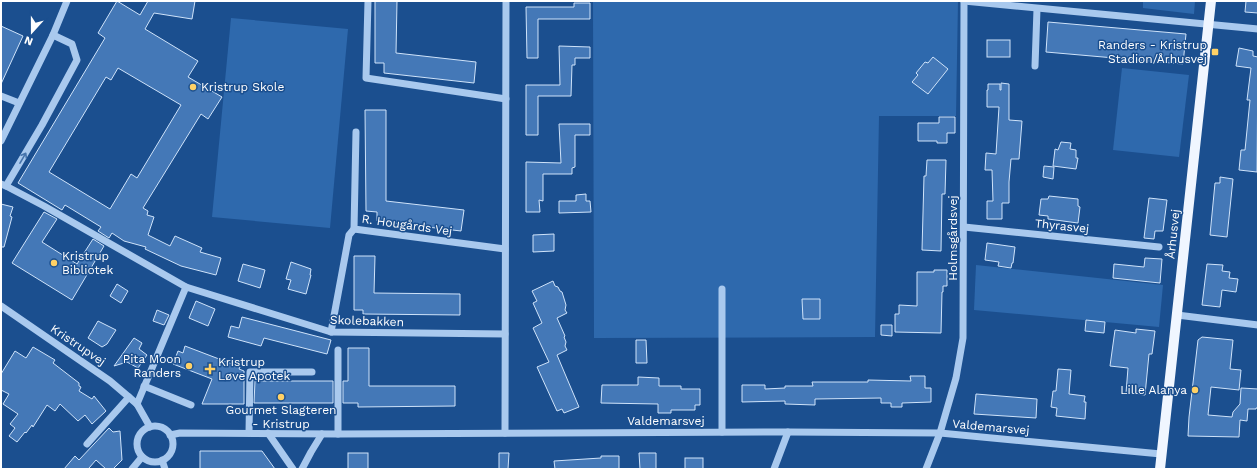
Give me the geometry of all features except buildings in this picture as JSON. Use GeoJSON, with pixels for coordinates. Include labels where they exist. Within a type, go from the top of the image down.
{"type":"FeatureCollection","features":[{"type":"Feature","properties":{"kind":"main road","name":"Århusvej"},"geometry":{"type":"LineString","coordinates":[[1160,469],[1211,1]]}},
{"type":"Feature","properties":{"kind":"street"},"geometry":{"type":"LineString","coordinates":[[1,141],[68,1]]}},
{"type":"Feature","properties":{"kind":"street"},"geometry":{"type":"LineString","coordinates":[[368,1],[366,78],[506,99]]}},
{"type":"Feature","properties":{"kind":"street"},"geometry":{"type":"LineString","coordinates":[[505,433],[506,1]]}},
{"type":"Feature","properties":{"kind":"street"},"geometry":{"type":"LineString","coordinates":[[964,1],[1258,29]]}},
{"type":"Feature","properties":{"kind":"street","name":"Holmsgårdsvej"},"geometry":{"type":"LineString","coordinates":[[926,469],[940,433],[956,378],[963,338],[964,1]]}},
{"type":"Feature","properties":{"kind":"street"},"geometry":{"type":"LineString","coordinates":[[1035,66],[1038,8]]}},
{"type":"Feature","properties":{"kind":"street"},"geometry":{"type":"LineString","coordinates":[[4,185],[42,125],[77,60],[72,44],[53,35]]}},
{"type":"Feature","properties":{"kind":"street"},"geometry":{"type":"LineString","coordinates":[[1,96],[19,103]]}},
{"type":"Feature","properties":{"kind":"street","name":"R. Hougårds Vej"},"geometry":{"type":"LineString","coordinates":[[356,132],[354,229],[505,249]]}},
{"type":"Feature","properties":{"kind":"street","name":"Skolebakken"},"geometry":{"type":"LineString","coordinates":[[4,185],[44,206],[186,288],[331,332],[505,334]]}},
{"type":"Feature","properties":{"kind":"street","name":"Thyrasvej"},"geometry":{"type":"LineString","coordinates":[[964,227],[1159,247]]}},
{"type":"Feature","properties":{"kind":"street"},"geometry":{"type":"LineString","coordinates":[[331,332],[349,235],[354,229]]}},
{"type":"Feature","properties":{"kind":"street"},"geometry":{"type":"LineString","coordinates":[[137,404],[186,288]]}},
{"type":"Feature","properties":{"kind":"street"},"geometry":{"type":"LineString","coordinates":[[722,289],[722,432]]}},
{"type":"Feature","properties":{"kind":"street","name":"Kristrupvej"},"geometry":{"type":"LineString","coordinates":[[1,306],[110,381],[137,404],[150,427]]}},
{"type":"Feature","properties":{"kind":"street"},"geometry":{"type":"LineString","coordinates":[[1177,315],[1258,325]]}},
{"type":"Feature","properties":{"kind":"street"},"geometry":{"type":"LineString","coordinates":[[338,350],[338,434]]}},
{"type":"Feature","properties":{"kind":"street"},"geometry":{"type":"LineString","coordinates":[[248,433],[250,372],[312,372]]}},
{"type":"Feature","properties":{"kind":"street"},"geometry":{"type":"LineString","coordinates":[[144,386],[191,406]]}},
{"type":"Feature","properties":{"kind":"street"},"geometry":{"type":"LineString","coordinates":[[87,444],[129,397]]}},
{"type":"Feature","properties":{"kind":"street"},"geometry":{"type":"LineString","coordinates":[[150,427],[161,428],[170,435],[172,449],[166,458],[152,462],[142,457],[137,447],[137,442],[142,433],[150,427]]}},
{"type":"Feature","properties":{"kind":"street"},"geometry":{"type":"LineString","coordinates":[[774,469],[788,432]]}},
{"type":"Feature","properties":{"kind":"street","name":"Valdemarsvej"},"geometry":{"type":"LineString","coordinates":[[170,435],[180,433],[940,433],[1161,454]]}},
{"type":"Feature","properties":{"kind":"street"},"geometry":{"type":"LineString","coordinates":[[268,433],[292,469]]}},
{"type":"Feature","properties":{"kind":"street"},"geometry":{"type":"LineString","coordinates":[[302,469],[322,434]]}},
{"type":"Feature","properties":{"kind":"street"},"geometry":{"type":"LineString","coordinates":[[132,469],[142,457]]}},
{"type":"Feature","properties":{"kind":"street"},"geometry":{"type":"LineString","coordinates":[[162,460],[165,469]]}},
{"type":"Feature","properties":{"kind":"shaded area"},"geometry":{"type":"Polygon","coordinates":[[[593,1],[958,1],[956,116],[879,116],[875,337],[594,338],[593,1]]]}},
{"type":"Feature","properties":{"kind":"shaded area"},"geometry":{"type":"Polygon","coordinates":[[[1143,1],[1195,1],[1194,14],[1143,8],[1143,1]]]}},
{"type":"Feature","properties":{"kind":"shaded area"},"geometry":{"type":"Polygon","coordinates":[[[231,18],[348,29],[330,228],[212,217],[231,18]]]}},
{"type":"Feature","properties":{"kind":"shaded area"},"geometry":{"type":"Polygon","coordinates":[[[1122,68],[1189,75],[1179,157],[1113,150],[1122,68]]]}},
{"type":"Feature","properties":{"kind":"shaded area"},"geometry":{"type":"Polygon","coordinates":[[[976,265],[1163,285],[1159,327],[974,310],[976,265]]]}},
{"type":"Feature","properties":{"kind":"place","name":"Randers - Kristrup Stadion/Århusvej"},"geometry":{"type":"Point","coordinates":[1215,52]}},
{"type":"Feature","properties":{"kind":"place","name":"Kristrup Skole"},"geometry":{"type":"Point","coordinates":[193,87]}},
{"type":"Feature","properties":{"kind":"place","name":"Kristrup Bibliotek"},"geometry":{"type":"Point","coordinates":[54,263]}},
{"type":"Feature","properties":{"kind":"place","name":"Pita Moon Randers"},"geometry":{"type":"Point","coordinates":[189,366]}},
{"type":"Feature","properties":{"kind":"place","name":"Kristrup Løve Apotek"},"geometry":{"type":"Point","coordinates":[210,369]}},
{"type":"Feature","properties":{"kind":"place","name":"Lille Alanya"},"geometry":{"type":"Point","coordinates":[1195,390]}},
{"type":"Feature","properties":{"kind":"place","name":"Gourmet Slagteren - Kristrup"},"geometry":{"type":"Point","coordinates":[281,397]}}]}
